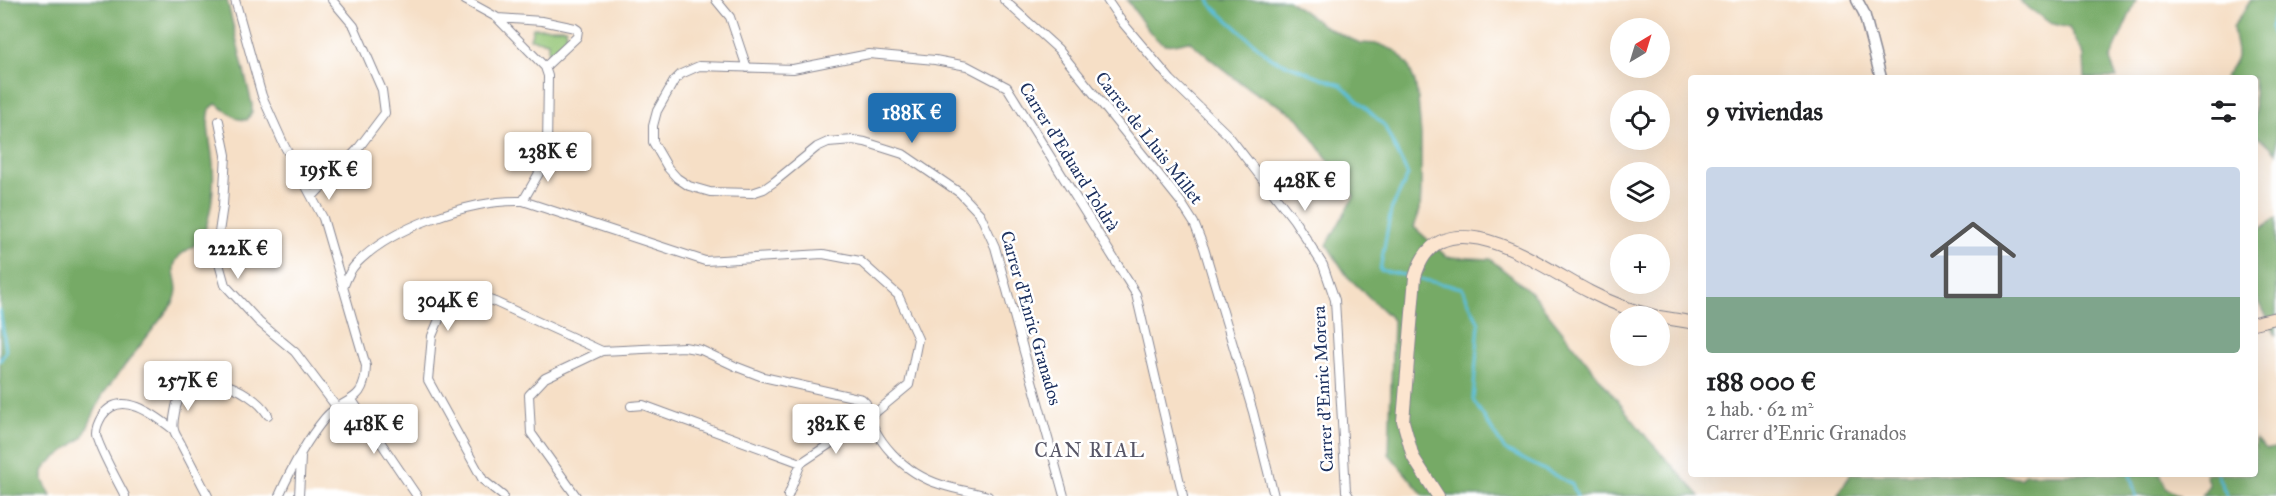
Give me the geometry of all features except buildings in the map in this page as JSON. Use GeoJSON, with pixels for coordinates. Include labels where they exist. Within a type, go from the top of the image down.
{"type":"FeatureCollection","features":[{"type":"Feature","properties":{"kind":"main road"},"geometry":{"type":"LineString","coordinates":[[1438,496],[1413,457],[1403,421],[1415,277],[1420,263],[1434,247],[1444,241],[1465,237],[1497,242],[1618,306]]}},
{"type":"Feature","properties":{"kind":"main road"},"geometry":{"type":"LineString","coordinates":[[2258,322],[2276,318]]}},
{"type":"Feature","properties":{"kind":"main road"},"geometry":{"type":"LineString","coordinates":[[1670,319],[1688,322]]}},
{"type":"Feature","properties":{"kind":"street"},"geometry":{"type":"LineString","coordinates":[[235,0],[262,96],[284,145],[323,218],[366,366],[363,386],[352,400],[327,416],[301,454],[279,496]]}},
{"type":"Feature","properties":{"kind":"street"},"geometry":{"type":"LineString","coordinates":[[312,197],[357,150],[385,113],[382,90],[354,26],[333,0]]}},
{"type":"Feature","properties":{"kind":"street"},"geometry":{"type":"LineString","coordinates":[[465,0],[496,18],[545,67],[548,76],[547,149],[539,173],[524,201]]}},
{"type":"Feature","properties":{"kind":"street"},"geometry":{"type":"LineString","coordinates":[[716,0],[730,17],[747,68]]}},
{"type":"Feature","properties":{"kind":"street","name":"Carrer de Lluis Millet"},"geometry":{"type":"LineString","coordinates":[[1004,0],[1058,49],[1180,201],[1194,224],[1204,248],[1253,412],[1274,496]]}},
{"type":"Feature","properties":{"kind":"street","name":"Carrer d'Enric Morera"},"geometry":{"type":"LineString","coordinates":[[1107,0],[1122,22],[1171,80],[1228,135],[1294,220],[1323,265],[1335,300],[1346,491],[1349,496]]}},
{"type":"Feature","properties":{"kind":"street"},"geometry":{"type":"LineString","coordinates":[[1857,0],[1864,13],[1880,75]]}},
{"type":"Feature","properties":{"kind":"street"},"geometry":{"type":"LineString","coordinates":[[496,18],[542,21],[575,27],[578,30],[577,37],[545,67]]}},
{"type":"Feature","properties":{"kind":"street","name":"Carrer d'Eduard Toldrà"},"geometry":{"type":"LineString","coordinates":[[747,68],[793,69],[869,54],[934,60],[968,66],[1007,87],[1136,294],[1183,496]]}},
{"type":"Feature","properties":{"kind":"street","name":"Carrer d'Enric Granados"},"geometry":{"type":"LineString","coordinates":[[747,68],[699,66],[681,74],[674,81],[657,111],[653,126],[653,142],[668,168],[689,186],[710,192],[752,193],[774,182],[817,147],[828,142],[853,140],[878,144],[903,154],[960,193],[980,214],[995,246],[1064,496]]}},
{"type":"Feature","properties":{"kind":"street"},"geometry":{"type":"LineString","coordinates":[[219,121],[226,155],[223,205],[216,253],[225,285],[260,322],[295,352],[338,409]]}},
{"type":"Feature","properties":{"kind":"street"},"geometry":{"type":"LineString","coordinates":[[343,289],[348,274],[355,264],[379,245],[406,230],[459,210],[511,200],[524,201],[705,261],[823,254],[860,261],[898,295],[918,339],[909,385],[869,418],[801,463],[788,496]]}},
{"type":"Feature","properties":{"kind":"street"},"geometry":{"type":"LineString","coordinates":[[503,496],[483,480],[428,380],[432,336],[448,298],[469,292],[602,351]]}},
{"type":"Feature","properties":{"kind":"street"},"geometry":{"type":"LineString","coordinates":[[576,496],[531,433],[529,395],[545,378],[602,351],[684,347],[701,350],[737,368],[763,376],[862,399],[866,403],[869,418],[879,439],[919,475],[941,485],[988,496]]}},
{"type":"Feature","properties":{"kind":"street"},"geometry":{"type":"LineString","coordinates":[[174,430],[177,401],[196,382],[211,381],[245,392],[255,398],[268,415]]}},
{"type":"Feature","properties":{"kind":"street"},"geometry":{"type":"LineString","coordinates":[[352,400],[417,496]]}},
{"type":"Feature","properties":{"kind":"street"},"geometry":{"type":"LineString","coordinates":[[125,496],[95,435],[98,422],[106,410],[117,405],[133,405],[145,409],[174,430],[208,496]]}},
{"type":"Feature","properties":{"kind":"street"},"geometry":{"type":"LineString","coordinates":[[631,406],[643,405],[801,463]]}},
{"type":"Feature","properties":{"kind":"street"},"geometry":{"type":"LineString","coordinates":[[299,496],[301,454]]}},
{"type":"Feature","properties":{"kind":"green space"},"geometry":{"type":"Polygon","coordinates":[[[0,0],[227,0],[252,104],[252,112],[247,120],[238,119],[216,104],[210,109],[208,126],[213,163],[213,188],[210,213],[204,234],[196,244],[177,259],[174,272],[177,291],[173,303],[103,394],[83,437],[48,464],[43,471],[43,480],[51,496],[0,496],[0,0]]]}},
{"type":"Feature","properties":{"kind":"green space"},"geometry":{"type":"Polygon","coordinates":[[[1127,0],[1288,0],[1324,26],[1342,35],[1360,43],[1379,44],[1396,51],[1408,65],[1415,82],[1418,99],[1421,135],[1421,192],[1420,210],[1414,227],[1447,257],[1490,259],[1532,293],[1648,439],[1700,496],[1424,496],[1389,454],[1393,320],[1347,276],[1327,245],[1354,196],[1299,119],[1288,110],[1245,86],[1189,41],[1171,45],[1154,37],[1127,0]]]}},
{"type":"Feature","properties":{"kind":"green space"},"geometry":{"type":"Polygon","coordinates":[[[2018,0],[2136,0],[2110,60],[2116,75],[2085,75],[2084,55],[2069,28],[2050,23],[2018,0]]]}},
{"type":"Feature","properties":{"kind":"green space"},"geometry":{"type":"Polygon","coordinates":[[[2251,0],[2276,0],[2276,153],[2258,137],[2258,75],[2226,75],[2237,57],[2233,27],[2251,0]]]}},
{"type":"Feature","properties":{"kind":"green space"},"geometry":{"type":"Polygon","coordinates":[[[533,28],[566,28],[567,40],[548,53],[548,42],[530,39],[533,28]]]}},
{"type":"Feature","properties":{"kind":"green space"},"geometry":{"type":"Polygon","coordinates":[[[2276,218],[2276,336],[2258,299],[2258,231],[2276,218]]]}},
{"type":"Feature","properties":{"kind":"green space"},"geometry":{"type":"Polygon","coordinates":[[[2258,442],[2267,449],[2276,448],[2276,496],[2202,496],[2209,485],[2206,477],[2258,477],[2258,442]]]}},
{"type":"Feature","properties":{"kind":"green space"},"geometry":{"type":"Polygon","coordinates":[[[1849,477],[2012,477],[2020,479],[2022,477],[2161,477],[2167,489],[2181,496],[1837,496],[1849,477]]]}},
{"type":"Feature","properties":{"kind":"waterway"},"geometry":{"type":"LineString","coordinates":[[1209,0],[1213,7],[1272,59],[1341,85],[1384,125],[1408,175],[1391,210],[1380,270],[1413,277]]}},
{"type":"Feature","properties":{"kind":"waterway"},"geometry":{"type":"LineString","coordinates":[[2276,11],[2271,28],[2276,50]]}},
{"type":"Feature","properties":{"kind":"waterway"},"geometry":{"type":"LineString","coordinates":[[1419,279],[1462,288],[1479,323],[1473,400],[1505,450],[1572,484],[1577,496]]}},
{"type":"Feature","properties":{"kind":"waterway"},"geometry":{"type":"LineString","coordinates":[[0,310],[6,351],[0,361]]}},
{"type":"Feature","properties":{"kind":"waterway"},"geometry":{"type":"LineString","coordinates":[[2131,477],[2136,496]]}},
{"type":"Feature","properties":{"kind":"waterway"},"geometry":{"type":"LineString","coordinates":[[2218,477],[2227,496]]}},
{"type":"Feature","properties":{"kind":"district","name":"CAN RIAL"},"geometry":{"type":"Point","coordinates":[1090,450]}}]}
